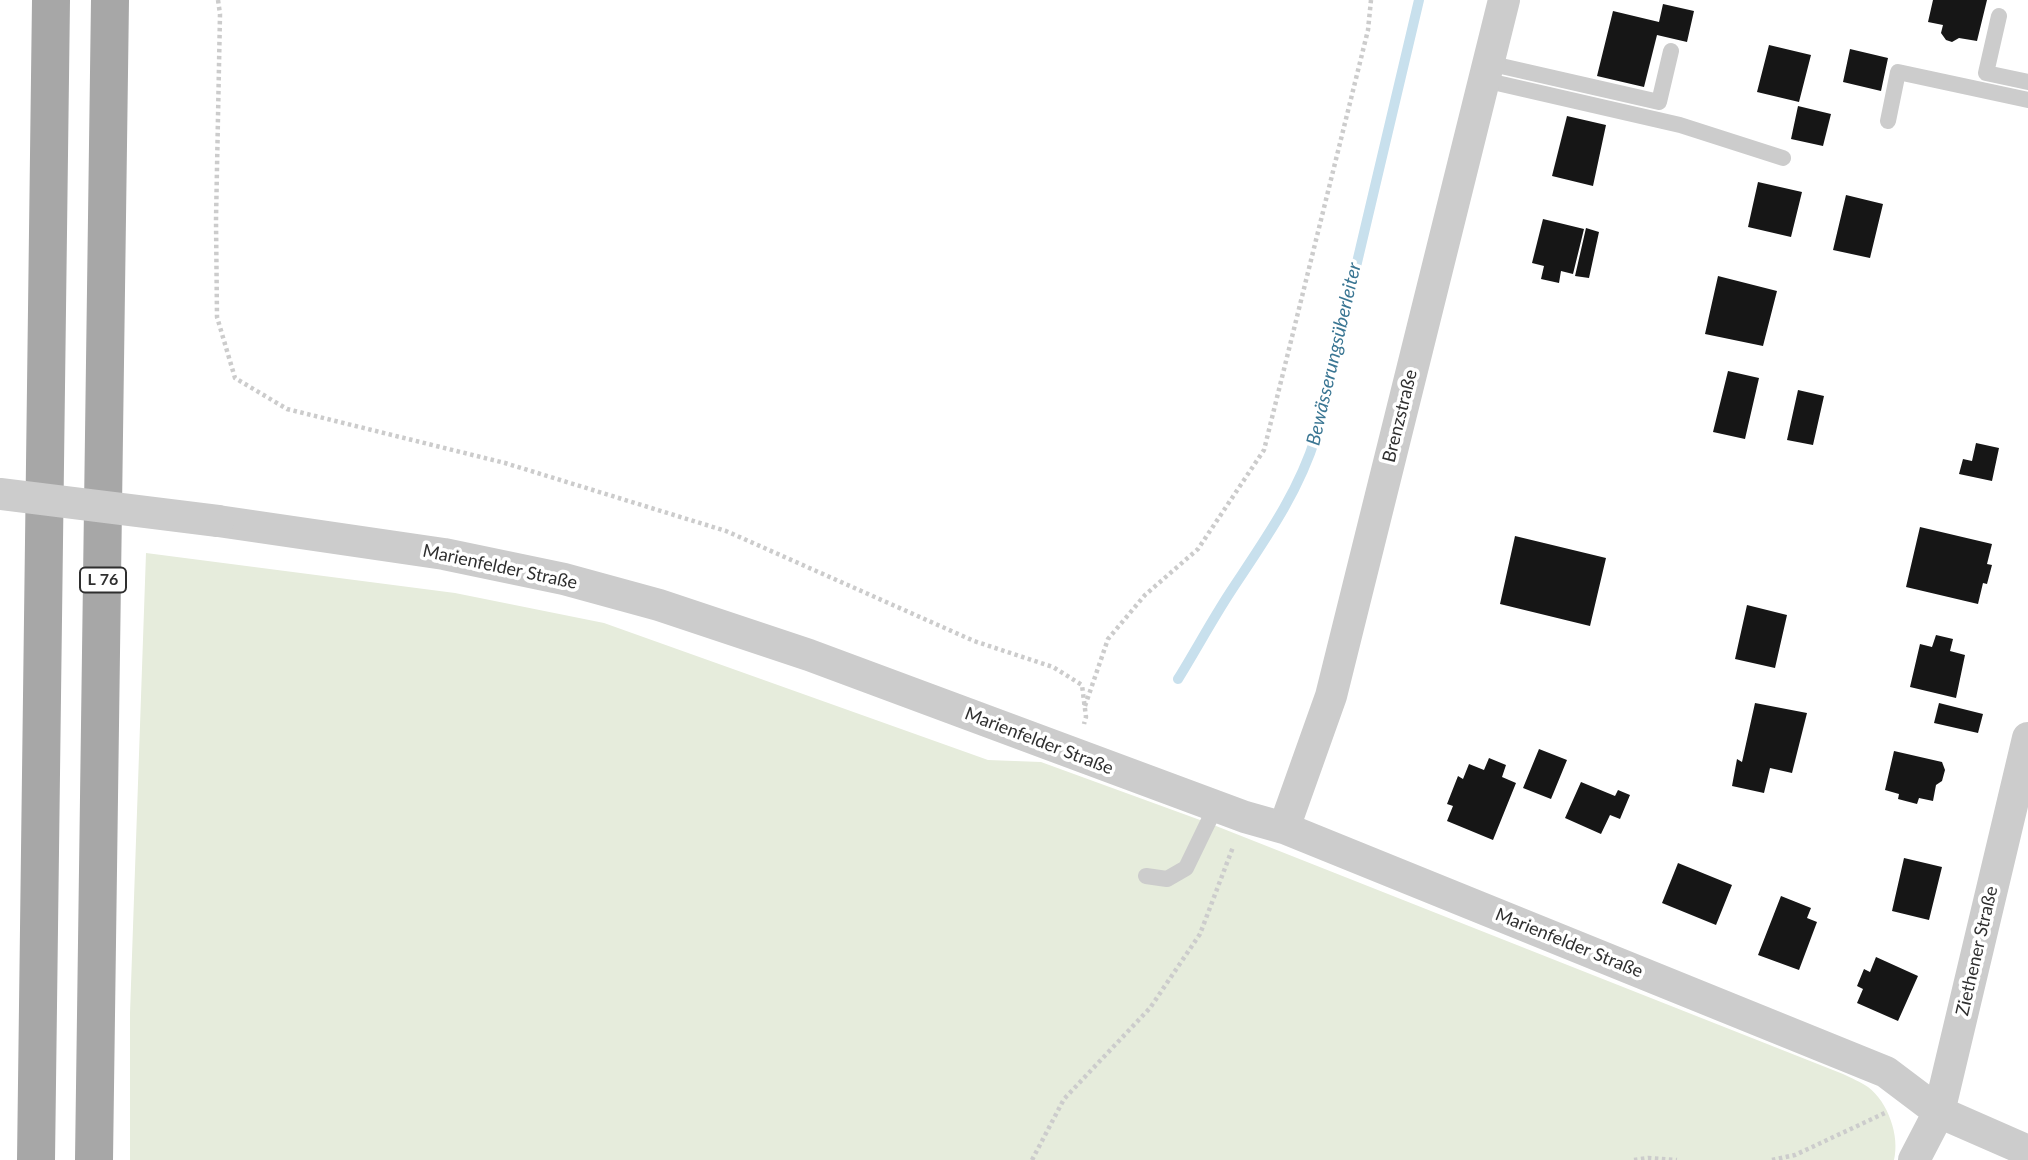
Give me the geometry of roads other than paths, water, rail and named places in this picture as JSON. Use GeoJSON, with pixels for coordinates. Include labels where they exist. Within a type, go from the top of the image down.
{"type":"FeatureCollection","features":[{"type":"Feature","properties":{"kind":"main road"},"geometry":{"type":"LineString","coordinates":[[36,1160],[51,0]]}},
{"type":"Feature","properties":{"kind":"main road","name":"L 76"},"geometry":{"type":"LineString","coordinates":[[94,1160],[110,0]]}},
{"type":"Feature","properties":{"kind":"street","name":"Brenzstraße"},"geometry":{"type":"LineString","coordinates":[[1284,828],[1331,696],[1504,0]]}},
{"type":"Feature","properties":{"kind":"street","name":"Marienfelder Straße"},"geometry":{"type":"LineString","coordinates":[[0,494],[333,536],[444,554],[621,594],[788,647],[1075,755],[1284,828],[1886,1072],[1929,1104],[2028,1151]]}},
{"type":"Feature","properties":{"kind":"street","name":"Ziethener Straße"},"geometry":{"type":"LineString","coordinates":[[1914,1160],[2028,738]]}},
{"type":"Feature","properties":{"kind":"lane"},"geometry":{"type":"LineString","coordinates":[[1999,16],[1986,73],[2028,82]]}},
{"type":"Feature","properties":{"kind":"lane"},"geometry":{"type":"LineString","coordinates":[[1486,71],[1659,102],[1671,51]]}},
{"type":"Feature","properties":{"kind":"lane"},"geometry":{"type":"LineString","coordinates":[[1486,71],[1680,125],[1783,158]]}},
{"type":"Feature","properties":{"kind":"lane"},"geometry":{"type":"LineString","coordinates":[[1888,121],[1898,72],[2028,100]]}},
{"type":"Feature","properties":{"kind":"lane"},"geometry":{"type":"LineString","coordinates":[[1146,876],[1167,879],[1186,868],[1230,811]]}},
{"type":"Feature","properties":{"kind":"waterway","name":"Bewässerungsüberleiter"},"geometry":{"type":"LineString","coordinates":[[1178,679],[1279,516],[1309,457],[1419,0]]}}]}
